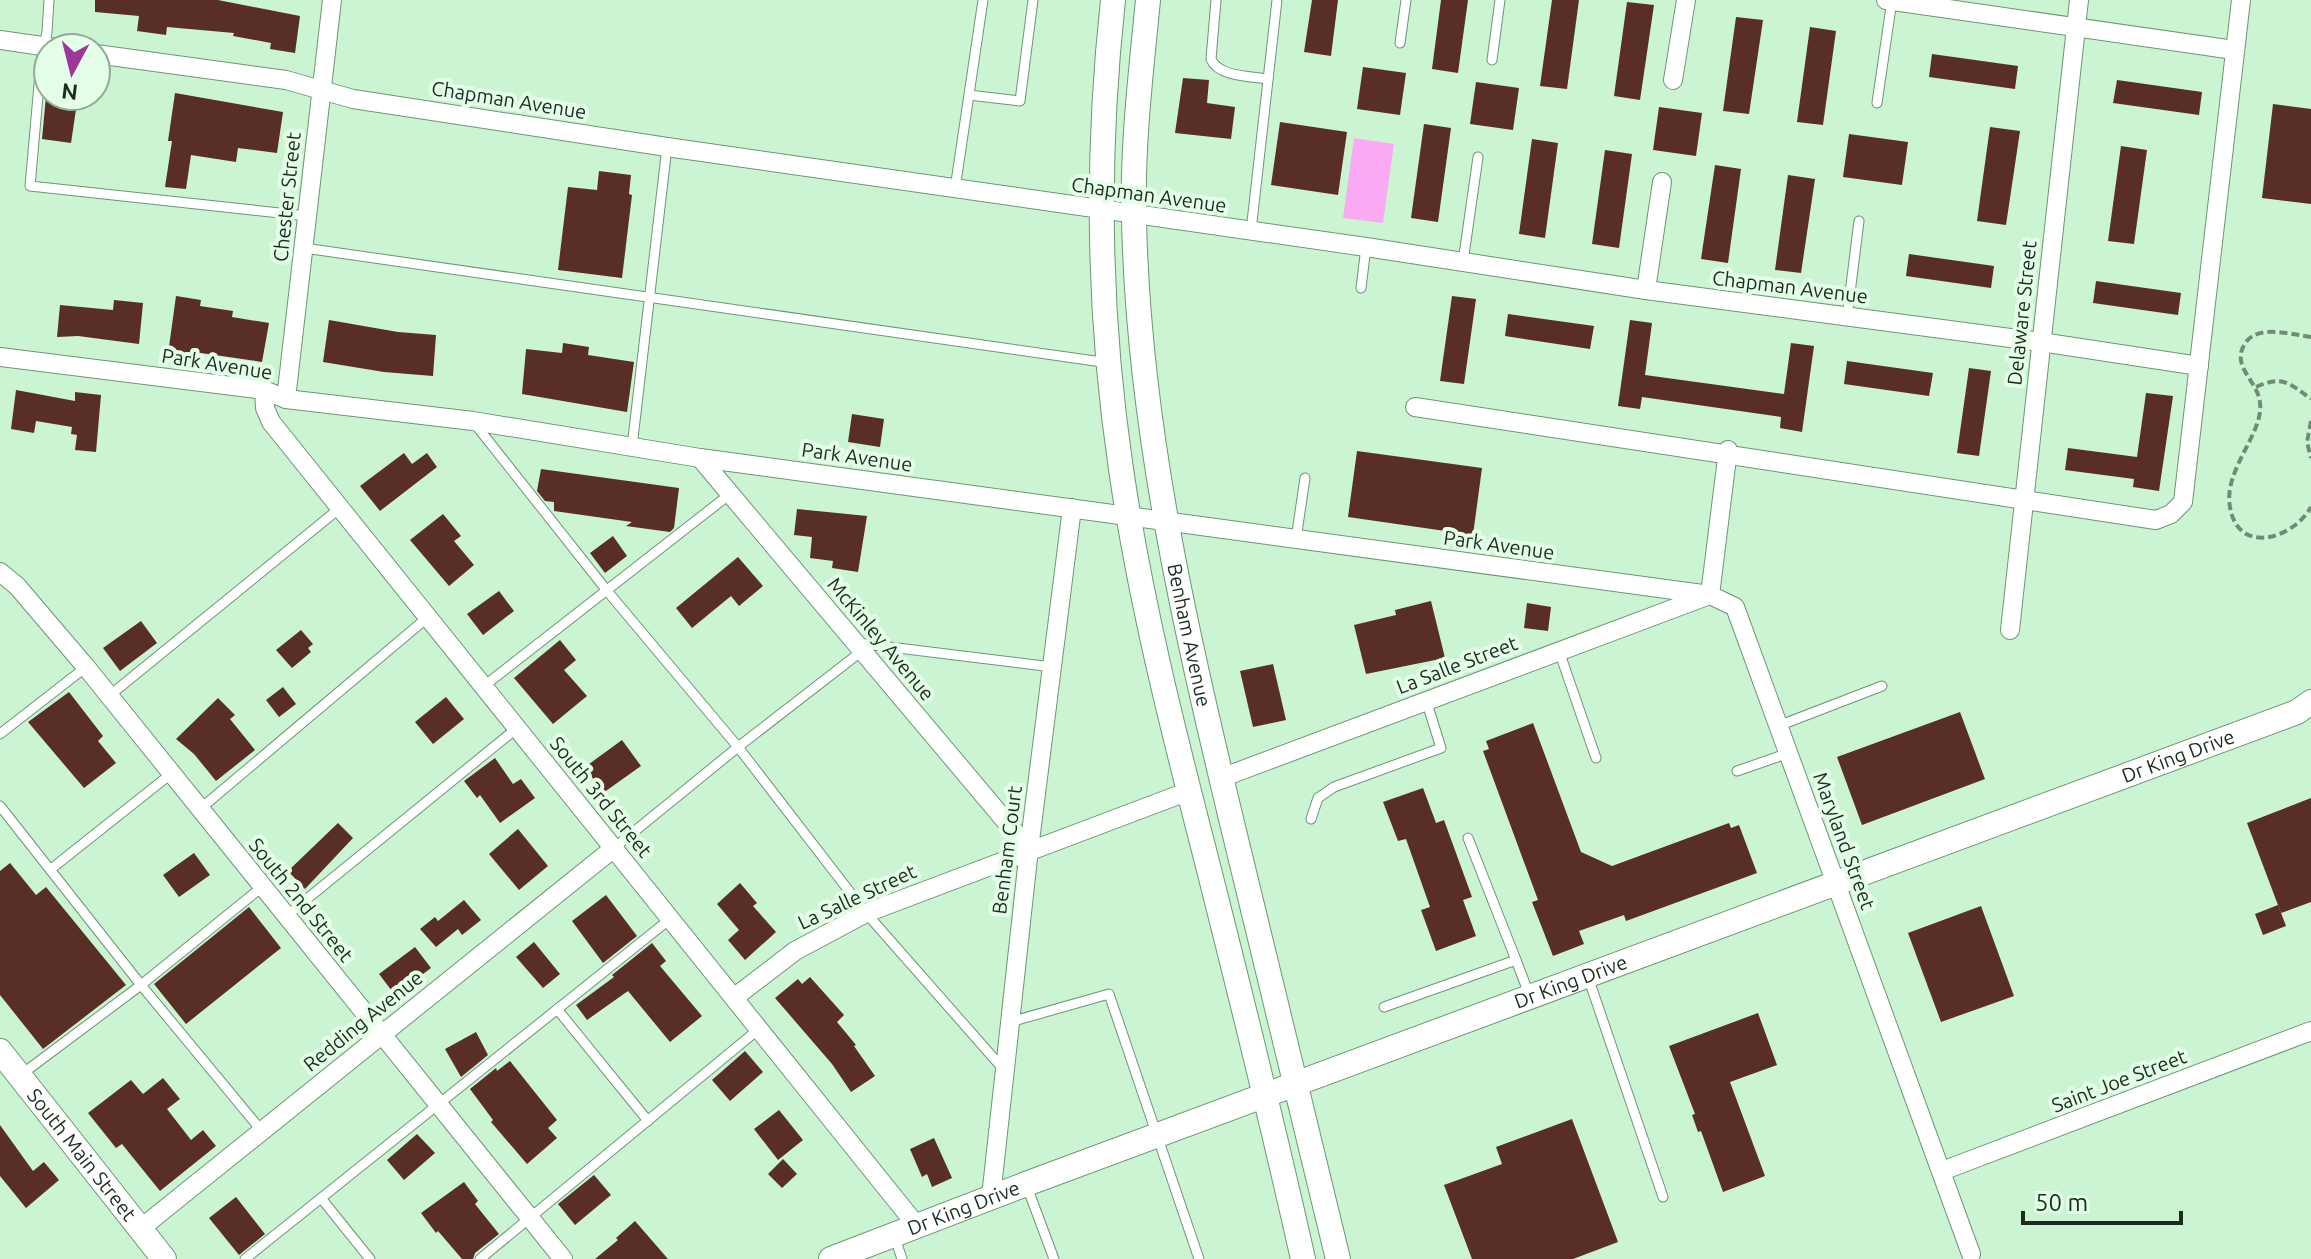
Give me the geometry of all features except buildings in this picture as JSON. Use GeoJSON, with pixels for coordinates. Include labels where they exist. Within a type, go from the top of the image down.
{"type":"FeatureCollection","features":[{"type":"Feature","properties":{"kind":"main road","name":"Benham Avenue"},"geometry":{"type":"LineString","coordinates":[[1113,0],[1102,135],[1101,211],[1109,363],[1128,517],[1146,611],[1266,1096],[1303,1259]]}},
{"type":"Feature","properties":{"kind":"main road","name":"Benham Avenue"},"geometry":{"type":"LineString","coordinates":[[1148,0],[1136,139],[1134,216],[1145,382],[1155,462],[1179,591],[1221,778],[1338,1259]]}},
{"type":"Feature","properties":{"kind":"main road","name":"Dr King Drive"},"geometry":{"type":"LineString","coordinates":[[831,1259],[2297,712],[2311,702]]}},
{"type":"Feature","properties":{"kind":"main road","name":"South Main Street"},"geometry":{"type":"LineString","coordinates":[[0,1052],[164,1259]]}},
{"type":"Feature","properties":{"kind":"street","name":"Chester Street"},"geometry":{"type":"LineString","coordinates":[[286,399],[332,0]]}},
{"type":"Feature","properties":{"kind":"street"},"geometry":{"type":"LineString","coordinates":[[1673,80],[1686,0]]}},
{"type":"Feature","properties":{"kind":"street"},"geometry":{"type":"LineString","coordinates":[[1886,0],[2234,50]]}},
{"type":"Feature","properties":{"kind":"street","name":"Delaware Street"},"geometry":{"type":"LineString","coordinates":[[2010,630],[2079,0]]}},
{"type":"Feature","properties":{"kind":"street"},"geometry":{"type":"LineString","coordinates":[[1415,407],[1728,452],[2156,520],[2171,514],[2183,502],[2241,0]]}},
{"type":"Feature","properties":{"kind":"street"},"geometry":{"type":"LineString","coordinates":[[0,40],[32,44]]}},
{"type":"Feature","properties":{"kind":"street","name":"Chapman Avenue"},"geometry":{"type":"LineString","coordinates":[[112,56],[286,80],[353,99],[667,147],[1646,290],[2199,366]]}},
{"type":"Feature","properties":{"kind":"street"},"geometry":{"type":"LineString","coordinates":[[1646,290],[1662,182]]}},
{"type":"Feature","properties":{"kind":"street","name":"Park Avenue"},"geometry":{"type":"LineString","coordinates":[[0,357],[264,390],[286,399],[473,421],[700,458],[1710,595]]}},
{"type":"Feature","properties":{"kind":"street","name":"South 3rd Street"},"geometry":{"type":"LineString","coordinates":[[264,390],[265,408],[271,422],[760,1028],[905,1231]]}},
{"type":"Feature","properties":{"kind":"street"},"geometry":{"type":"LineString","coordinates":[[1710,595],[1728,452]]}},
{"type":"Feature","properties":{"kind":"street","name":"McKinley Avenue"},"geometry":{"type":"LineString","coordinates":[[700,458],[1029,849]]}},
{"type":"Feature","properties":{"kind":"street","name":"Benham Court"},"geometry":{"type":"LineString","coordinates":[[991,1197],[1029,849],[1072,508]]}},
{"type":"Feature","properties":{"kind":"street","name":"South 2nd Street"},"geometry":{"type":"LineString","coordinates":[[0,572],[17,586],[86,667],[563,1259]]}},
{"type":"Feature","properties":{"kind":"street","name":"La Salle Street"},"geometry":{"type":"LineString","coordinates":[[1221,778],[1710,595]]}},
{"type":"Feature","properties":{"kind":"street","name":"Maryland Street"},"geometry":{"type":"LineString","coordinates":[[1710,595],[1735,607],[1971,1254]]}},
{"type":"Feature","properties":{"kind":"street","name":"La Salle Street"},"geometry":{"type":"LineString","coordinates":[[735,997],[795,951],[866,913],[1189,791]]}},
{"type":"Feature","properties":{"kind":"street","name":"Redding Avenue"},"geometry":{"type":"LineString","coordinates":[[140,1229],[614,848]]}},
{"type":"Feature","properties":{"kind":"street","name":"Saint Joe Street"},"geometry":{"type":"LineString","coordinates":[[1942,1171],[2311,1031]]}},
{"type":"Feature","properties":{"kind":"lane"},"geometry":{"type":"LineString","coordinates":[[49,0],[50,32]]}},
{"type":"Feature","properties":{"kind":"lane"},"geometry":{"type":"LineString","coordinates":[[955,189],[983,0]]}},
{"type":"Feature","properties":{"kind":"lane"},"geometry":{"type":"LineString","coordinates":[[969,95],[1020,101],[1033,0]]}},
{"type":"Feature","properties":{"kind":"lane"},"geometry":{"type":"LineString","coordinates":[[1216,0],[1213,65],[1222,71],[1268,79]]}},
{"type":"Feature","properties":{"kind":"lane"},"geometry":{"type":"LineString","coordinates":[[1251,232],[1277,0]]}},
{"type":"Feature","properties":{"kind":"lane"},"geometry":{"type":"LineString","coordinates":[[1400,43],[1406,0]]}},
{"type":"Feature","properties":{"kind":"lane"},"geometry":{"type":"LineString","coordinates":[[1492,60],[1500,0]]}},
{"type":"Feature","properties":{"kind":"lane"},"geometry":{"type":"LineString","coordinates":[[1877,103],[1892,0]]}},
{"type":"Feature","properties":{"kind":"lane"},"geometry":{"type":"LineString","coordinates":[[41,112],[30,186],[308,216]]}},
{"type":"Feature","properties":{"kind":"lane"},"geometry":{"type":"LineString","coordinates":[[632,447],[667,147]]}},
{"type":"Feature","properties":{"kind":"lane"},"geometry":{"type":"LineString","coordinates":[[1463,262],[1478,157]]}},
{"type":"Feature","properties":{"kind":"lane"},"geometry":{"type":"LineString","coordinates":[[1847,317],[1859,221]]}},
{"type":"Feature","properties":{"kind":"lane"},"geometry":{"type":"LineString","coordinates":[[1361,288],[1366,247]]}},
{"type":"Feature","properties":{"kind":"lane"},"geometry":{"type":"LineString","coordinates":[[304,248],[1109,363]]}},
{"type":"Feature","properties":{"kind":"lane"},"geometry":{"type":"LineString","coordinates":[[473,421],[608,592],[738,747],[866,913],[1005,1071]]}},
{"type":"Feature","properties":{"kind":"lane"},"geometry":{"type":"LineString","coordinates":[[1296,539],[1305,478]]}},
{"type":"Feature","properties":{"kind":"lane"},"geometry":{"type":"LineString","coordinates":[[483,686],[608,592],[730,494]]}},
{"type":"Feature","properties":{"kind":"lane"},"geometry":{"type":"LineString","coordinates":[[109,696],[340,508]]}},
{"type":"Feature","properties":{"kind":"lane"},"geometry":{"type":"LineString","coordinates":[[200,809],[428,617]]}},
{"type":"Feature","properties":{"kind":"lane"},"geometry":{"type":"LineString","coordinates":[[614,848],[859,647],[1052,667]]}},
{"type":"Feature","properties":{"kind":"lane"},"geometry":{"type":"LineString","coordinates":[[1559,650],[1596,758]]}},
{"type":"Feature","properties":{"kind":"lane"},"geometry":{"type":"LineString","coordinates":[[0,734],[86,667]]}},
{"type":"Feature","properties":{"kind":"lane"},"geometry":{"type":"LineString","coordinates":[[1778,726],[1882,686]]}},
{"type":"Feature","properties":{"kind":"lane"},"geometry":{"type":"LineString","coordinates":[[1311,819],[1318,798],[1334,787],[1441,748],[1426,700]]}},
{"type":"Feature","properties":{"kind":"lane"},"geometry":{"type":"LineString","coordinates":[[286,916],[517,728]]}},
{"type":"Feature","properties":{"kind":"lane"},"geometry":{"type":"LineString","coordinates":[[1737,771],[1789,753]]}},
{"type":"Feature","properties":{"kind":"lane"},"geometry":{"type":"LineString","coordinates":[[51,869],[172,773]]}},
{"type":"Feature","properties":{"kind":"lane"},"geometry":{"type":"LineString","coordinates":[[0,806],[141,985],[261,1130]]}},
{"type":"Feature","properties":{"kind":"lane"},"geometry":{"type":"LineString","coordinates":[[1468,838],[1531,998]]}},
{"type":"Feature","properties":{"kind":"lane"},"geometry":{"type":"LineString","coordinates":[[19,1076],[141,985],[262,887]]}},
{"type":"Feature","properties":{"kind":"lane"},"geometry":{"type":"LineString","coordinates":[[245,1259],[670,918]]}},
{"type":"Feature","properties":{"kind":"lane"},"geometry":{"type":"LineString","coordinates":[[1384,1007],[1516,960]]}},
{"type":"Feature","properties":{"kind":"lane"},"geometry":{"type":"LineString","coordinates":[[1588,977],[1663,1197]]}},
{"type":"Feature","properties":{"kind":"lane"},"geometry":{"type":"LineString","coordinates":[[1010,1022],[1109,994],[1155,1137],[1199,1259]]}},
{"type":"Feature","properties":{"kind":"lane"},"geometry":{"type":"LineString","coordinates":[[557,1009],[648,1121]]}},
{"type":"Feature","properties":{"kind":"lane"},"geometry":{"type":"LineString","coordinates":[[480,1259],[760,1028]]}},
{"type":"Feature","properties":{"kind":"lane"},"geometry":{"type":"LineString","coordinates":[[1026,1184],[1054,1259]]}},
{"type":"Feature","properties":{"kind":"lane"},"geometry":{"type":"LineString","coordinates":[[321,1198],[370,1259]]}},
{"type":"Feature","properties":{"kind":"lane"},"geometry":{"type":"LineString","coordinates":[[902,1259],[905,1231]]}},
{"type":"Feature","properties":{"kind":"path"},"geometry":{"type":"LineString","coordinates":[[2311,337],[2269,332],[2256,335],[2246,342],[2241,359],[2244,373],[2256,387],[2261,405],[2230,488],[2230,507],[2236,523],[2247,535],[2262,539],[2282,534],[2298,524],[2311,507]]}},
{"type":"Feature","properties":{"kind":"path"},"geometry":{"type":"LineString","coordinates":[[2256,387],[2272,380],[2287,382],[2311,399]]}},
{"type":"Feature","properties":{"kind":"path"},"geometry":{"type":"LineString","coordinates":[[2311,421],[2307,442],[2311,458]]}},
{"type":"Feature","properties":{"kind":"shaded area"},"geometry":{"type":"Polygon","coordinates":[[[1354,138],[1394,144],[1383,223],[1343,218],[1354,138]]]}}]}
